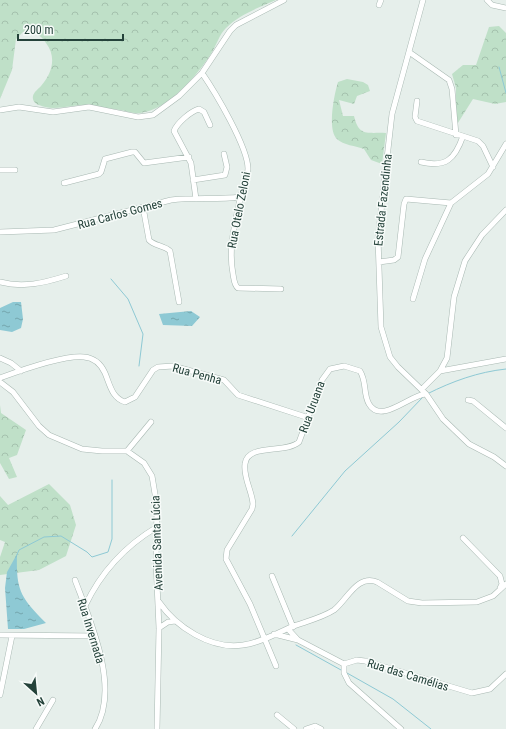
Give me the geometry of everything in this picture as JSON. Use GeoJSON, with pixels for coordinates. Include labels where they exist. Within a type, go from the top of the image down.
{"type":"FeatureCollection","features":[{"type":"Feature","properties":{"kind":"street"},"geometry":{"type":"LineString","coordinates":[[0,110],[19,107],[53,112],[88,108],[146,117],[160,111],[179,96],[202,73],[230,31],[236,25],[284,0]]}},
{"type":"Feature","properties":{"kind":"street","name":"Estrada Fazendinha"},"geometry":{"type":"LineString","coordinates":[[422,0],[392,114],[378,238],[381,328],[385,345],[398,367],[422,389],[444,419],[469,444],[494,457],[506,466]]}},
{"type":"Feature","properties":{"kind":"street"},"geometry":{"type":"LineString","coordinates":[[487,0],[492,5],[506,8]]}},
{"type":"Feature","properties":{"kind":"street"},"geometry":{"type":"LineString","coordinates":[[409,52],[449,80],[452,89],[456,135]]}},
{"type":"Feature","properties":{"kind":"street","name":"Rua Otelo Zeloni"},"geometry":{"type":"LineString","coordinates":[[202,73],[223,106],[247,159],[248,169],[245,185],[240,197],[230,253],[235,286],[281,289]]}},
{"type":"Feature","properties":{"kind":"street"},"geometry":{"type":"LineString","coordinates":[[417,101],[415,117],[417,121],[456,135],[473,139],[483,146],[493,167]]}},
{"type":"Feature","properties":{"kind":"street"},"geometry":{"type":"LineString","coordinates":[[196,199],[189,157],[175,134],[175,127],[199,109],[204,112],[210,125]]}},
{"type":"Feature","properties":{"kind":"street"},"geometry":{"type":"LineString","coordinates":[[422,162],[434,165],[445,162],[458,151],[464,136]]}},
{"type":"Feature","properties":{"kind":"street"},"geometry":{"type":"LineString","coordinates":[[413,298],[425,259],[451,203],[479,182],[493,167],[506,144]]}},
{"type":"Feature","properties":{"kind":"street"},"geometry":{"type":"LineString","coordinates":[[64,183],[99,174],[102,172],[105,160],[132,152],[135,152],[144,163],[189,157]]}},
{"type":"Feature","properties":{"kind":"street"},"geometry":{"type":"LineString","coordinates":[[193,180],[225,175],[228,167],[224,154]]}},
{"type":"Feature","properties":{"kind":"street"},"geometry":{"type":"LineString","coordinates":[[0,170],[15,170]]}},
{"type":"Feature","properties":{"kind":"street","name":"Rua Carlos Gomes"},"geometry":{"type":"LineString","coordinates":[[0,232],[54,230],[171,200],[185,198],[220,200],[240,197]]}},
{"type":"Feature","properties":{"kind":"street"},"geometry":{"type":"LineString","coordinates":[[378,262],[394,260],[398,257],[404,204],[406,199],[451,203]]}},
{"type":"Feature","properties":{"kind":"street"},"geometry":{"type":"LineString","coordinates":[[143,207],[146,232],[149,240],[152,243],[167,248],[170,251],[179,302]]}},
{"type":"Feature","properties":{"kind":"street"},"geometry":{"type":"LineString","coordinates":[[422,389],[440,371],[447,358],[454,297],[465,261],[482,235],[506,210]]}},
{"type":"Feature","properties":{"kind":"street"},"geometry":{"type":"LineString","coordinates":[[0,282],[25,285],[45,282],[66,276]]}},
{"type":"Feature","properties":{"kind":"street"},"geometry":{"type":"LineString","coordinates":[[0,358],[11,363],[21,371]]}},
{"type":"Feature","properties":{"kind":"street","name":"Rua Penha"},"geometry":{"type":"LineString","coordinates":[[0,378],[21,371],[74,358],[91,358],[101,365],[115,396],[125,402],[135,397],[153,370],[158,367],[173,366],[224,380],[238,395],[309,418]]}},
{"type":"Feature","properties":{"kind":"street"},"geometry":{"type":"LineString","coordinates":[[440,371],[506,358]]}},
{"type":"Feature","properties":{"kind":"street","name":"Rua Uruana"},"geometry":{"type":"LineString","coordinates":[[265,638],[250,604],[228,565],[227,550],[252,510],[253,504],[244,463],[247,457],[254,452],[262,450],[290,448],[295,446],[302,437],[322,380],[330,369],[337,366],[360,371],[365,381],[369,403],[372,408],[377,410],[389,411],[416,395],[427,395]]}},
{"type":"Feature","properties":{"kind":"street"},"geometry":{"type":"LineString","coordinates":[[0,382],[14,392],[43,431],[55,439],[90,450],[127,451],[151,422]]}},
{"type":"Feature","properties":{"kind":"street"},"geometry":{"type":"LineString","coordinates":[[468,400],[473,401],[506,428]]}},
{"type":"Feature","properties":{"kind":"street","name":"Avenida Santa Lúcia"},"geometry":{"type":"LineString","coordinates":[[127,451],[144,463],[152,476],[156,494],[156,561],[159,601],[158,729]]}},
{"type":"Feature","properties":{"kind":"street"},"geometry":{"type":"LineString","coordinates":[[85,606],[93,590],[120,554],[136,540],[157,527]]}},
{"type":"Feature","properties":{"kind":"street"},"geometry":{"type":"LineString","coordinates":[[463,538],[500,576],[502,584],[498,591]]}},
{"type":"Feature","properties":{"kind":"street"},"geometry":{"type":"LineString","coordinates":[[272,576],[290,628],[298,640]]}},
{"type":"Feature","properties":{"kind":"street","name":"Rua Invernada"},"geometry":{"type":"LineString","coordinates":[[75,580],[95,636],[102,663],[104,684],[102,713],[95,729]]}},
{"type":"Feature","properties":{"kind":"street"},"geometry":{"type":"LineString","coordinates":[[159,601],[168,615],[195,634],[222,644],[241,646],[265,638],[333,610],[359,584],[365,581],[372,580],[408,601],[422,603],[477,602],[486,600],[506,584]]}},
{"type":"Feature","properties":{"kind":"street"},"geometry":{"type":"LineString","coordinates":[[159,628],[168,622],[176,621]]}},
{"type":"Feature","properties":{"kind":"street"},"geometry":{"type":"LineString","coordinates":[[274,634],[298,640],[344,664],[344,672],[349,683],[401,729]]}},
{"type":"Feature","properties":{"kind":"street"},"geometry":{"type":"LineString","coordinates":[[0,635],[95,636]]}},
{"type":"Feature","properties":{"kind":"street"},"geometry":{"type":"LineString","coordinates":[[0,695],[12,636]]}},
{"type":"Feature","properties":{"kind":"street"},"geometry":{"type":"LineString","coordinates":[[265,638],[276,666]]}},
{"type":"Feature","properties":{"kind":"street","name":"Rua das Camélias"},"geometry":{"type":"LineString","coordinates":[[344,664],[357,660],[365,661],[472,693],[490,689],[506,674]]}},
{"type":"Feature","properties":{"kind":"street"},"geometry":{"type":"LineString","coordinates":[[36,729],[52,700]]}},
{"type":"Feature","properties":{"kind":"street"},"geometry":{"type":"LineString","coordinates":[[276,715],[294,729]]}},
{"type":"Feature","properties":{"kind":"street"},"geometry":{"type":"LineString","coordinates":[[306,729],[315,726],[320,729]]}},
{"type":"Feature","properties":{"kind":"green space"},"geometry":{"type":"Polygon","coordinates":[[[0,0],[276,0],[231,23],[222,34],[199,71],[171,98],[151,110],[140,113],[132,113],[87,105],[51,108],[36,104],[33,97],[35,92],[48,76],[52,65],[52,60],[49,48],[44,40],[39,35],[30,32],[23,32],[16,39],[12,70],[0,99],[0,0]]]}},
{"type":"Feature","properties":{"kind":"green space"},"geometry":{"type":"Polygon","coordinates":[[[499,26],[506,33],[506,102],[495,104],[473,99],[456,126],[456,88],[452,74],[463,65],[476,65],[489,27],[499,26]]]}},
{"type":"Feature","properties":{"kind":"green space"},"geometry":{"type":"Polygon","coordinates":[[[347,79],[363,82],[368,85],[370,91],[357,96],[354,104],[339,100],[343,116],[354,116],[358,127],[365,132],[386,133],[382,164],[371,160],[364,149],[343,143],[337,139],[334,134],[332,128],[332,112],[336,88],[338,82],[347,79]]]}},
{"type":"Feature","properties":{"kind":"green space"},"geometry":{"type":"Polygon","coordinates":[[[0,405],[1,413],[26,430],[17,455],[9,458],[17,477],[9,479],[0,463],[0,405]]]}},
{"type":"Feature","properties":{"kind":"green space"},"geometry":{"type":"Polygon","coordinates":[[[49,484],[70,505],[76,525],[66,556],[39,570],[0,575],[0,557],[5,542],[0,540],[0,496],[8,505],[49,484]]]}},
{"type":"Feature","properties":{"kind":"water"},"geometry":{"type":"Polygon","coordinates":[[[13,302],[21,302],[23,319],[21,328],[12,332],[0,330],[0,308],[13,302]]]}},
{"type":"Feature","properties":{"kind":"water"},"geometry":{"type":"Polygon","coordinates":[[[191,311],[200,317],[192,326],[163,325],[159,314],[191,311]]]}},
{"type":"Feature","properties":{"kind":"water"},"geometry":{"type":"Polygon","coordinates":[[[17,554],[17,576],[21,592],[30,606],[46,623],[24,629],[8,629],[5,588],[7,572],[17,554]]]}},
{"type":"Feature","properties":{"kind":"waterway"},"geometry":{"type":"LineString","coordinates":[[499,67],[506,93]]}},
{"type":"Feature","properties":{"kind":"waterway"},"geometry":{"type":"LineString","coordinates":[[111,279],[128,299],[143,334],[139,366]]}},
{"type":"Feature","properties":{"kind":"waterway"},"geometry":{"type":"LineString","coordinates":[[427,394],[466,378],[486,372],[506,369]]}},
{"type":"Feature","properties":{"kind":"waterway"},"geometry":{"type":"LineString","coordinates":[[292,536],[345,471],[399,422],[423,397]]}},
{"type":"Feature","properties":{"kind":"waterway"},"geometry":{"type":"LineString","coordinates":[[16,557],[19,550],[44,537],[61,536],[87,552],[92,557],[108,552],[112,539],[112,480]]}},
{"type":"Feature","properties":{"kind":"waterway"},"geometry":{"type":"LineString","coordinates":[[296,645],[341,670]]}},
{"type":"Feature","properties":{"kind":"waterway"},"geometry":{"type":"LineString","coordinates":[[347,673],[393,699],[431,729]]}}]}
